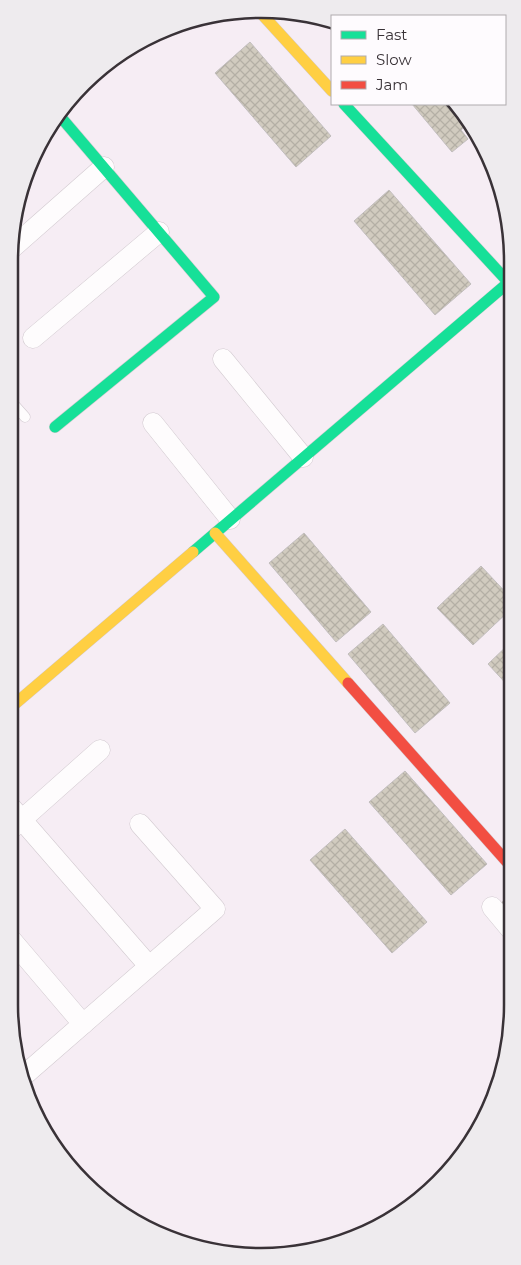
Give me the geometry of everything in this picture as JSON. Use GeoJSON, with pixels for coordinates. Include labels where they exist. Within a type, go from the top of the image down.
{"type":"FeatureCollection","features":[{"type":"Feature","properties":{"kind":"street"},"geometry":{"type":"LineString","coordinates":[[264,18],[331,90]]}},
{"type":"Feature","properties":{"kind":"street"},"geometry":{"type":"LineString","coordinates":[[345,105],[504,277]]}},
{"type":"Feature","properties":{"kind":"street"},"geometry":{"type":"LineString","coordinates":[[55,428],[214,298],[63,119]]}},
{"type":"Feature","properties":{"kind":"street"},"geometry":{"type":"LineString","coordinates":[[18,243],[104,168]]}},
{"type":"Feature","properties":{"kind":"street"},"geometry":{"type":"LineString","coordinates":[[33,338],[159,232]]}},
{"type":"Feature","properties":{"kind":"street"},"geometry":{"type":"LineString","coordinates":[[18,701],[230,519],[504,288]]}},
{"type":"Feature","properties":{"kind":"street"},"geometry":{"type":"LineString","coordinates":[[223,359],[303,457]]}},
{"type":"Feature","properties":{"kind":"street"},"geometry":{"type":"LineString","coordinates":[[153,423],[230,519]]}},
{"type":"Feature","properties":{"kind":"street"},"geometry":{"type":"LineString","coordinates":[[215,533],[504,858]]}},
{"type":"Feature","properties":{"kind":"street"},"geometry":{"type":"LineString","coordinates":[[18,815],[100,750]]}},
{"type":"Feature","properties":{"kind":"street"},"geometry":{"type":"LineString","coordinates":[[18,824],[149,966]]}},
{"type":"Feature","properties":{"kind":"street"},"geometry":{"type":"LineString","coordinates":[[27,1072],[215,909],[140,824]]}},
{"type":"Feature","properties":{"kind":"street"},"geometry":{"type":"LineString","coordinates":[[492,907],[504,921]]}},
{"type":"Feature","properties":{"kind":"street"},"geometry":{"type":"LineString","coordinates":[[18,948],[83,1024]]}},
{"type":"Feature","properties":{"kind":"lane"},"geometry":{"type":"LineString","coordinates":[[18,409],[25,417]]}},
{"type":"Feature","properties":{"kind":"building"},"geometry":{"type":"Polygon","coordinates":[[[250,42],[331,136],[296,167],[215,73],[250,42]]]}},
{"type":"Feature","properties":{"kind":"building"},"geometry":{"type":"Polygon","coordinates":[[[413,105],[447,105],[463,125],[464,127],[461,130],[468,139],[452,152],[413,105]]]}},
{"type":"Feature","properties":{"kind":"building"},"geometry":{"type":"Polygon","coordinates":[[[389,190],[471,284],[435,315],[354,221],[389,190]]]}},
{"type":"Feature","properties":{"kind":"building"},"geometry":{"type":"Polygon","coordinates":[[[304,533],[371,612],[336,642],[269,563],[304,533]]]}},
{"type":"Feature","properties":{"kind":"building"},"geometry":{"type":"Polygon","coordinates":[[[481,566],[504,591],[504,616],[473,645],[437,608],[481,566]]]}},
{"type":"Feature","properties":{"kind":"building"},"geometry":{"type":"Polygon","coordinates":[[[383,624],[450,703],[415,733],[348,654],[383,624]]]}},
{"type":"Feature","properties":{"kind":"building"},"geometry":{"type":"Polygon","coordinates":[[[504,649],[504,681],[488,664],[504,649]]]}},
{"type":"Feature","properties":{"kind":"building"},"geometry":{"type":"Polygon","coordinates":[[[405,771],[487,864],[451,895],[369,802],[405,771]]]}},
{"type":"Feature","properties":{"kind":"building"},"geometry":{"type":"Polygon","coordinates":[[[345,829],[427,922],[392,953],[310,860],[345,829]]]}},
{"type":"Feature","properties":{"kind":"traffic: fast"},"geometry":{"type":"LineString","coordinates":[[345,105],[504,277]]}},
{"type":"Feature","properties":{"kind":"traffic: fast"},"geometry":{"type":"LineString","coordinates":[[55,427],[214,297],[63,119]]}},
{"type":"Feature","properties":{"kind":"traffic: fast"},"geometry":{"type":"LineString","coordinates":[[193,552],[504,286]]}},
{"type":"Feature","properties":{"kind":"traffic: slow"},"geometry":{"type":"LineString","coordinates":[[265,18],[331,90]]}},
{"type":"Feature","properties":{"kind":"traffic: slow"},"geometry":{"type":"LineString","coordinates":[[215,533],[348,683]]}},
{"type":"Feature","properties":{"kind":"traffic: slow"},"geometry":{"type":"LineString","coordinates":[[18,701],[193,552]]}},
{"type":"Feature","properties":{"kind":"traffic: jam"},"geometry":{"type":"LineString","coordinates":[[348,683],[504,858]]}}]}
